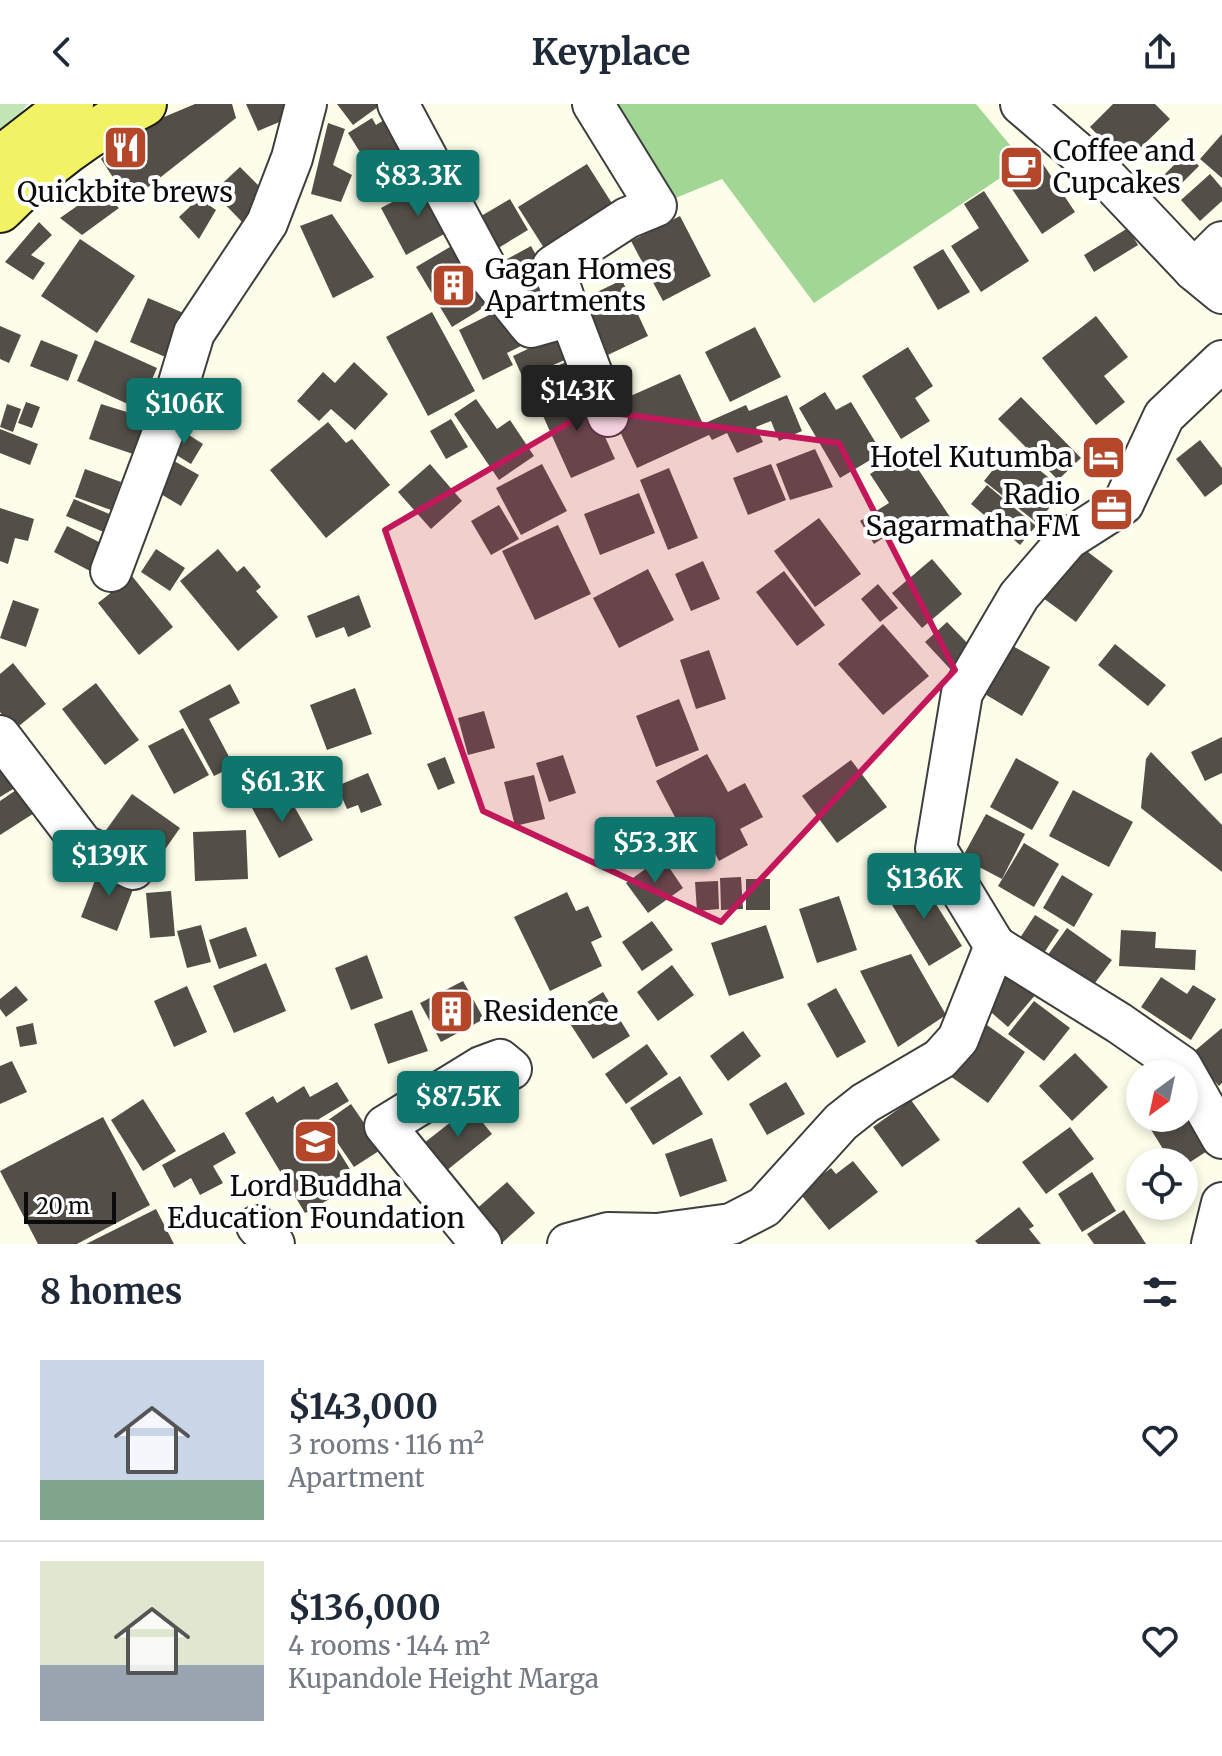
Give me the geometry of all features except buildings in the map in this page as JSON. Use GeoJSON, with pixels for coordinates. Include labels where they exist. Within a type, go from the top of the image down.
{"type":"FeatureCollection","features":[{"type":"Feature","properties":{"kind":"main road"},"geometry":{"type":"LineString","coordinates":[[0,159],[79,113],[144,104]]}},
{"type":"Feature","properties":{"kind":"main road"},"geometry":{"type":"LineString","coordinates":[[0,210],[42,168],[79,113]]}},
{"type":"Feature","properties":{"kind":"street"},"geometry":{"type":"LineString","coordinates":[[111,571],[168,419],[194,333],[267,223],[292,158],[306,104]]}},
{"type":"Feature","properties":{"kind":"street"},"geometry":{"type":"LineString","coordinates":[[398,104],[492,279],[531,327],[570,316]]}},
{"type":"Feature","properties":{"kind":"street"},"geometry":{"type":"LineString","coordinates":[[593,104],[656,206],[627,218],[553,266],[608,416]]}},
{"type":"Feature","properties":{"kind":"street"},"geometry":{"type":"LineString","coordinates":[[1021,104],[1107,178],[1208,282],[1222,242]]}},
{"type":"Feature","properties":{"kind":"street"},"geometry":{"type":"LineString","coordinates":[[1222,361],[1164,416],[1123,504],[1068,539],[1019,596],[962,693],[936,849],[995,946],[1119,1023],[1181,1066],[1222,1138]]}},
{"type":"Feature","properties":{"kind":"street"},"geometry":{"type":"LineString","coordinates":[[0,736],[83,845],[133,869]]}},
{"type":"Feature","properties":{"kind":"street"},"geometry":{"type":"LineString","coordinates":[[568,1244],[608,1233],[657,1234],[731,1224],[764,1207],[841,1122],[865,1103],[940,1059],[958,1039],[995,946]]}},
{"type":"Feature","properties":{"kind":"street"},"geometry":{"type":"LineString","coordinates":[[481,1244],[385,1126],[481,1067],[500,1060],[511,1069]]}},
{"type":"Feature","properties":{"kind":"highlighted area"},"geometry":{"type":"Polygon","coordinates":[[[591,410],[839,443],[955,670],[721,922],[483,811],[385,530],[591,410]]]}},
{"type":"Feature","properties":{"kind":"green space"},"geometry":{"type":"Polygon","coordinates":[[[0,104],[28,104],[0,137],[0,104]]]}},
{"type":"Feature","properties":{"kind":"green space"},"geometry":{"type":"Polygon","coordinates":[[[593,104],[976,104],[1024,162],[814,303],[722,179],[656,206],[593,104]]]}},
{"type":"Feature","properties":{"kind":"place","name":"Quickbite brews"},"geometry":{"type":"Point","coordinates":[125,148]}},
{"type":"Feature","properties":{"kind":"place","name":"Coffee and Cupcakes"},"geometry":{"type":"Point","coordinates":[1022,167]}},
{"type":"Feature","properties":{"kind":"place","name":"Gagan Homes Apartments"},"geometry":{"type":"Point","coordinates":[454,285]}},
{"type":"Feature","properties":{"kind":"place","name":"Hotel Kutumba"},"geometry":{"type":"Point","coordinates":[1104,457]}},
{"type":"Feature","properties":{"kind":"place","name":"Radio Sagarmatha FM"},"geometry":{"type":"Point","coordinates":[1111,510]}},
{"type":"Feature","properties":{"kind":"place","name":"Residence"},"geometry":{"type":"Point","coordinates":[452,1011]}},
{"type":"Feature","properties":{"kind":"place","name":"Lord Buddha Education Foundation"},"geometry":{"type":"Point","coordinates":[316,1141]}}]}
